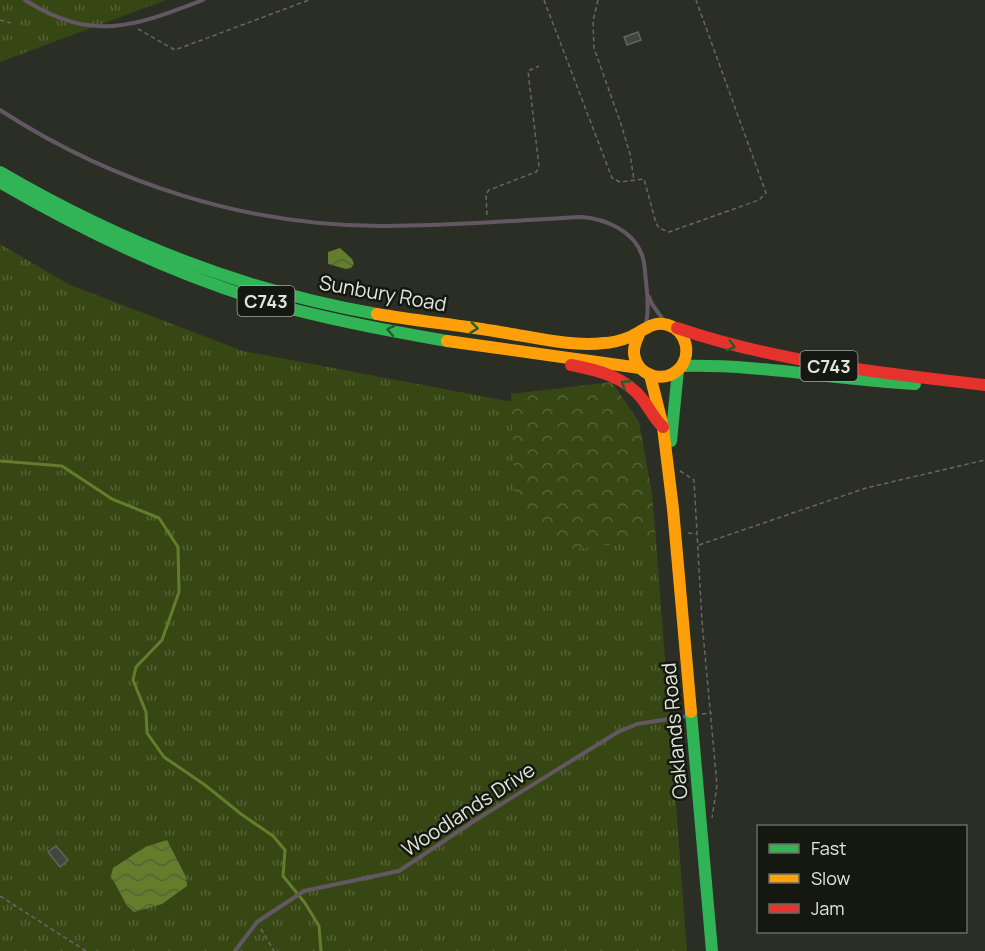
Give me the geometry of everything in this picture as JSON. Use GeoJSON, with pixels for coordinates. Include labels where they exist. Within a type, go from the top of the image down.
{"type":"FeatureCollection","features":[{"type":"Feature","properties":{"kind":"main road","name":"Sunbury Road"},"geometry":{"type":"LineString","coordinates":[[0,172],[41,196],[126,238],[195,266],[283,295],[392,317],[580,343],[617,341],[642,330]]}},
{"type":"Feature","properties":{"kind":"main road","name":"Sunbury Road"},"geometry":{"type":"LineString","coordinates":[[0,182],[55,213],[137,252],[185,273],[248,296],[346,321],[449,341],[645,372]]}},
{"type":"Feature","properties":{"kind":"main road","name":"C743"},"geometry":{"type":"LineString","coordinates":[[642,330],[655,323],[788,360],[985,385]]}},
{"type":"Feature","properties":{"kind":"main road"},"geometry":{"type":"LineString","coordinates":[[671,326],[686,342],[686,359],[680,368]]}},
{"type":"Feature","properties":{"kind":"main road"},"geometry":{"type":"LineString","coordinates":[[642,330],[635,338],[633,354],[645,372]]}},
{"type":"Feature","properties":{"kind":"main road"},"geometry":{"type":"LineString","coordinates":[[449,341],[518,357],[606,372],[639,394],[655,420],[667,426]]}},
{"type":"Feature","properties":{"kind":"main road","name":"C743"},"geometry":{"type":"LineString","coordinates":[[645,372],[665,377],[680,368],[725,365],[863,381],[985,385]]}},
{"type":"Feature","properties":{"kind":"main road","name":"Oaklands Road"},"geometry":{"type":"LineString","coordinates":[[680,368],[667,426],[712,951]]}},
{"type":"Feature","properties":{"kind":"main road","name":"Oaklands Road"},"geometry":{"type":"LineString","coordinates":[[645,372],[667,426],[672,466],[673,509]]}},
{"type":"Feature","properties":{"kind":"lane"},"geometry":{"type":"LineString","coordinates":[[25,0],[54,17],[100,27],[129,25],[154,19],[203,0]]}},
{"type":"Feature","properties":{"kind":"lane"},"geometry":{"type":"LineString","coordinates":[[0,110],[86,159],[135,180],[192,199],[276,218],[385,226],[582,217],[606,222],[621,230],[641,251],[648,293],[648,312],[642,330]]}},
{"type":"Feature","properties":{"kind":"lane"},"geometry":{"type":"LineString","coordinates":[[648,293],[652,304],[671,326]]}},
{"type":"Feature","properties":{"kind":"lane","name":"Woodlands Drive"},"geometry":{"type":"LineString","coordinates":[[235,951],[257,922],[304,891],[399,871],[474,821],[618,732],[645,722],[692,715]]}},
{"type":"Feature","properties":{"kind":"path"},"geometry":{"type":"LineString","coordinates":[[129,25],[175,50],[309,0]]}},
{"type":"Feature","properties":{"kind":"path"},"geometry":{"type":"LineString","coordinates":[[544,0],[612,178],[620,182],[644,179],[656,223],[663,231],[669,232],[759,200],[766,193],[696,0]]}},
{"type":"Feature","properties":{"kind":"path"},"geometry":{"type":"LineString","coordinates":[[598,0],[593,21],[594,48],[621,124],[630,154],[634,180]]}},
{"type":"Feature","properties":{"kind":"path"},"geometry":{"type":"LineString","coordinates":[[0,20],[11,23]]}},
{"type":"Feature","properties":{"kind":"path"},"geometry":{"type":"LineString","coordinates":[[488,222],[486,194],[489,190],[536,172],[539,166],[528,71],[539,66]]}},
{"type":"Feature","properties":{"kind":"path"},"geometry":{"type":"LineString","coordinates":[[698,545],[866,488],[985,460]]}},
{"type":"Feature","properties":{"kind":"path"},"geometry":{"type":"LineString","coordinates":[[672,466],[694,480],[702,622],[717,784],[712,819]]}},
{"type":"Feature","properties":{"kind":"path"},"geometry":{"type":"LineString","coordinates":[[0,896],[86,951]]}},
{"type":"Feature","properties":{"kind":"path"},"geometry":{"type":"LineString","coordinates":[[257,922],[273,950]]}},
{"type":"Feature","properties":{"kind":"green space"},"geometry":{"type":"Polygon","coordinates":[[[0,0],[166,0],[0,62],[0,0]]]}},
{"type":"Feature","properties":{"kind":"green space"},"geometry":{"type":"Polygon","coordinates":[[[0,244],[70,285],[243,351],[512,402],[517,511],[535,512],[551,540],[573,549],[656,540],[687,951],[0,951],[0,244]]]}},
{"type":"Feature","properties":{"kind":"green space"},"geometry":{"type":"Polygon","coordinates":[[[612,382],[639,422],[652,493],[656,540],[573,549],[551,540],[535,512],[516,512],[511,394],[612,382]]]}},
{"type":"Feature","properties":{"kind":"water"},"geometry":{"type":"Polygon","coordinates":[[[340,248],[352,259],[354,264],[351,268],[346,269],[328,264],[328,252],[340,248]]]}},
{"type":"Feature","properties":{"kind":"water"},"geometry":{"type":"Polygon","coordinates":[[[167,840],[186,877],[187,886],[162,904],[134,912],[127,906],[111,876],[113,868],[145,847],[167,840]]]}},
{"type":"Feature","properties":{"kind":"building"},"geometry":{"type":"Polygon","coordinates":[[[638,32],[641,40],[627,45],[624,37],[638,32]]]}},
{"type":"Feature","properties":{"kind":"building"},"geometry":{"type":"Polygon","coordinates":[[[56,846],[68,860],[60,867],[48,852],[56,846]]]}},
{"type":"Feature","properties":{"kind":"waterway"},"geometry":{"type":"LineString","coordinates":[[0,461],[62,466],[112,499],[159,518],[178,547],[179,592],[162,640],[136,667],[133,680],[146,712],[147,733],[164,757],[273,836],[285,850],[283,876],[305,903],[319,926],[321,951]]}},
{"type":"Feature","properties":{"kind":"traffic: fast"},"geometry":{"type":"LineString","coordinates":[[0,172],[90,220],[182,260],[278,292],[377,314]]}},
{"type":"Feature","properties":{"kind":"traffic: fast"},"geometry":{"type":"LineString","coordinates":[[1,183],[133,252],[237,293],[316,315],[447,341]]}},
{"type":"Feature","properties":{"kind":"traffic: fast"},"geometry":{"type":"LineString","coordinates":[[682,366],[740,367],[915,384]]}},
{"type":"Feature","properties":{"kind":"traffic: fast"},"geometry":{"type":"LineString","coordinates":[[671,441],[678,370]]}},
{"type":"Feature","properties":{"kind":"traffic: fast"},"geometry":{"type":"LineString","coordinates":[[691,712],[712,951]]}},
{"type":"Feature","properties":{"kind":"traffic: slow"},"geometry":{"type":"LineString","coordinates":[[377,314],[578,344],[617,341],[653,325],[663,324],[680,332],[683,338],[686,351],[679,369],[673,374],[659,377],[640,368],[634,354],[640,332]]}},
{"type":"Feature","properties":{"kind":"traffic: slow"},"geometry":{"type":"LineString","coordinates":[[447,341],[640,368]]}},
{"type":"Feature","properties":{"kind":"traffic: slow"},"geometry":{"type":"LineString","coordinates":[[650,375],[663,427],[673,509],[691,712]]}},
{"type":"Feature","properties":{"kind":"traffic: jam"},"geometry":{"type":"LineString","coordinates":[[677,328],[715,340],[791,358],[868,371],[985,385]]}},
{"type":"Feature","properties":{"kind":"traffic: jam"},"geometry":{"type":"LineString","coordinates":[[571,365],[601,372],[620,380],[636,392],[663,427]]}}]}
